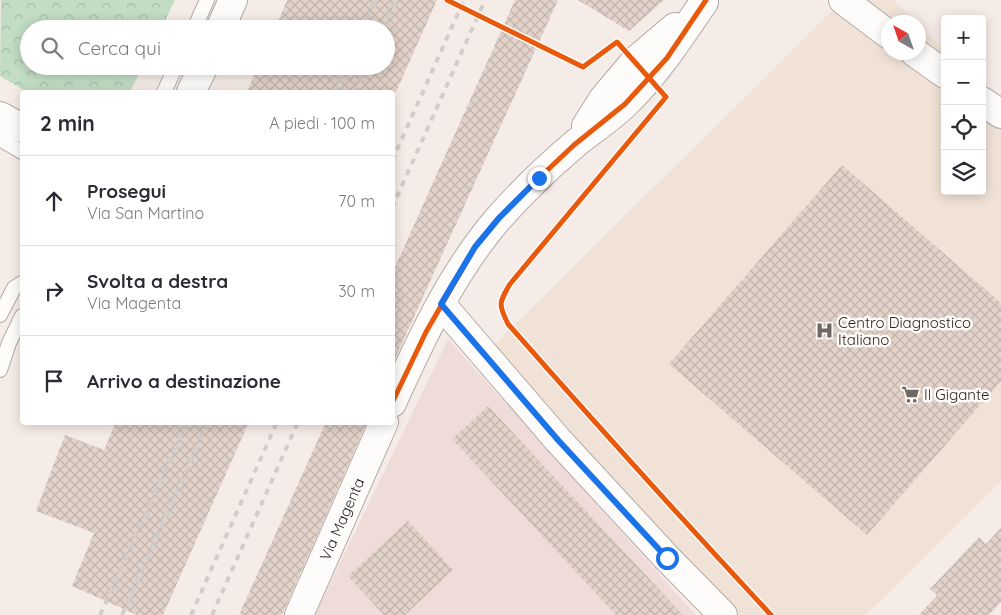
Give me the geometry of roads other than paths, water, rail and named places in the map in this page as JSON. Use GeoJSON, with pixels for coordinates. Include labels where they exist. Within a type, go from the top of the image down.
{"type":"FeatureCollection","features":[{"type":"Feature","properties":{"kind":"street"},"geometry":{"type":"LineString","coordinates":[[224,20],[233,0]]}},
{"type":"Feature","properties":{"kind":"street"},"geometry":{"type":"LineString","coordinates":[[843,0],[881,29]]}},
{"type":"Feature","properties":{"kind":"street"},"geometry":{"type":"LineString","coordinates":[[395,397],[426,332],[475,247],[499,218],[574,144],[625,104],[667,58],[705,1]]}},
{"type":"Feature","properties":{"kind":"street"},"geometry":{"type":"LineString","coordinates":[[925,60],[941,71]]}},
{"type":"Feature","properties":{"kind":"street"},"geometry":{"type":"LineString","coordinates":[[192,90],[200,75]]}},
{"type":"Feature","properties":{"kind":"street"},"geometry":{"type":"LineString","coordinates":[[986,104],[1001,114]]}},
{"type":"Feature","properties":{"kind":"street"},"geometry":{"type":"LineString","coordinates":[[0,116],[20,127]]}},
{"type":"Feature","properties":{"kind":"street"},"geometry":{"type":"LineString","coordinates":[[441,304],[558,440],[723,615]]}},
{"type":"Feature","properties":{"kind":"street","name":"Via Magenta"},"geometry":{"type":"LineString","coordinates":[[299,615],[383,425]]}},
{"type":"Feature","properties":{"kind":"lane"},"geometry":{"type":"LineString","coordinates":[[198,20],[207,0]]}},
{"type":"Feature","properties":{"kind":"lane"},"geometry":{"type":"LineString","coordinates":[[165,90],[172,75]]}},
{"type":"Feature","properties":{"kind":"lane"},"geometry":{"type":"LineString","coordinates":[[0,139],[20,151]]}},
{"type":"Feature","properties":{"kind":"lane"},"geometry":{"type":"LineString","coordinates":[[0,315],[14,288],[20,284]]}},
{"type":"Feature","properties":{"kind":"lane"},"geometry":{"type":"LineString","coordinates":[[0,370],[20,320]]}},
{"type":"Feature","properties":{"kind":"railway"},"geometry":{"type":"LineString","coordinates":[[367,20],[376,0]]}},
{"type":"Feature","properties":{"kind":"railway"},"geometry":{"type":"LineString","coordinates":[[387,20],[396,0]]}},
{"type":"Feature","properties":{"kind":"railway"},"geometry":{"type":"LineString","coordinates":[[395,154],[464,0]]}},
{"type":"Feature","properties":{"kind":"railway"},"geometry":{"type":"LineString","coordinates":[[395,201],[485,0]]}},
{"type":"Feature","properties":{"kind":"railway"},"geometry":{"type":"LineString","coordinates":[[336,90],[343,75]]}},
{"type":"Feature","properties":{"kind":"railway"},"geometry":{"type":"LineString","coordinates":[[356,90],[362,75]]}},
{"type":"Feature","properties":{"kind":"railway"},"geometry":{"type":"LineString","coordinates":[[100,615],[186,425]]}},
{"type":"Feature","properties":{"kind":"railway"},"geometry":{"type":"LineString","coordinates":[[122,615],[207,425]]}},
{"type":"Feature","properties":{"kind":"railway"},"geometry":{"type":"LineString","coordinates":[[191,615],[276,425]]}},
{"type":"Feature","properties":{"kind":"railway"},"geometry":{"type":"LineString","coordinates":[[212,615],[297,425]]}},
{"type":"Feature","properties":{"kind":"place","name":"Centro Diagnostico Italiano"},"geometry":{"type":"Point","coordinates":[824,331]}},
{"type":"Feature","properties":{"kind":"place","name":"Il Gigante"},"geometry":{"type":"Point","coordinates":[910,394]}}]}
